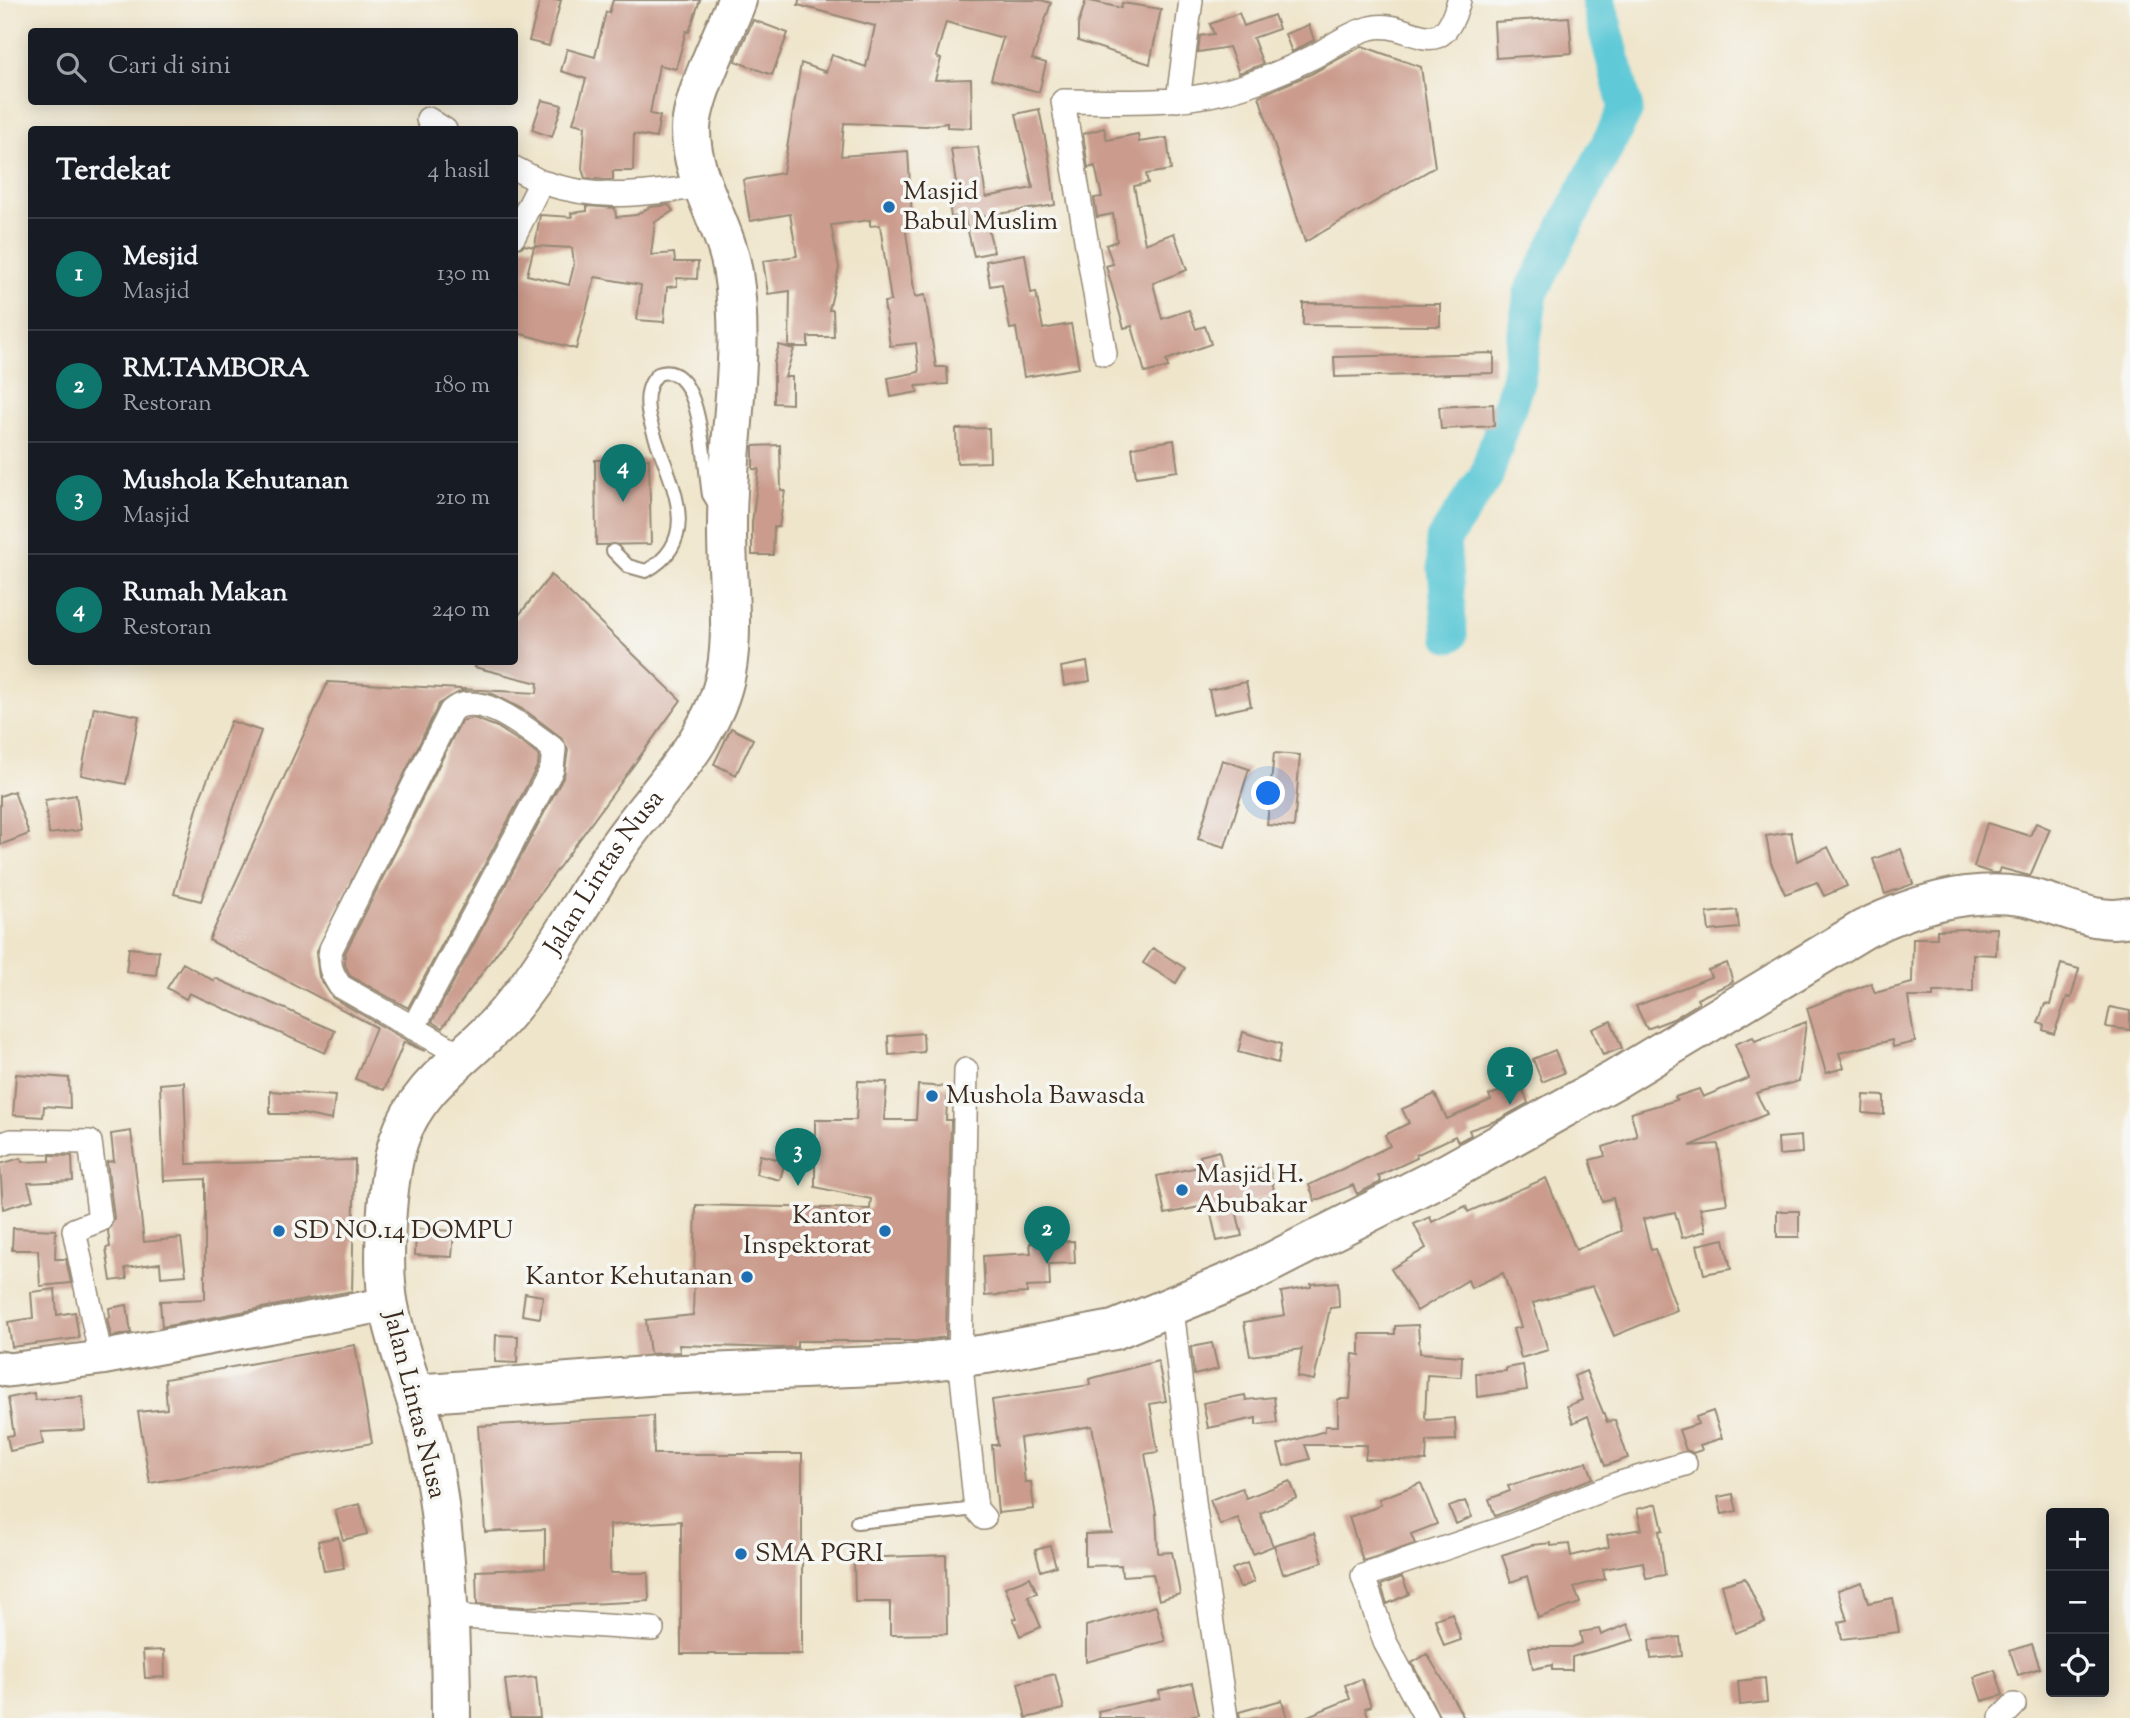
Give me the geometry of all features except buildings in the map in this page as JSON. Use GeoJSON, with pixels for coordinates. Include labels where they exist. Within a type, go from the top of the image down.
{"type":"FeatureCollection","features":[{"type":"Feature","properties":{"kind":"highway","name":"Jalan Lintas Nusa"},"geometry":{"type":"LineString","coordinates":[[451,1718],[443,1540],[431,1455],[388,1304],[386,1219],[396,1147],[408,1116],[422,1095],[506,1014],[555,946],[615,850],[699,737],[720,701],[727,665],[727,523],[737,340],[734,274],[724,233],[704,186],[691,138],[691,125],[737,0]]}},
{"type":"Feature","properties":{"kind":"highway"},"geometry":{"type":"LineString","coordinates":[[415,1394],[660,1375],[900,1365],[1114,1330],[1242,1277],[1546,1119],[1864,929],[1894,914],[1937,901],[1972,895],[2021,896],[2079,913],[2113,919],[2130,917]]}},
{"type":"Feature","properties":{"kind":"main road"},"geometry":{"type":"LineString","coordinates":[[0,1368],[101,1358],[388,1304]]}},
{"type":"Feature","properties":{"kind":"street"},"geometry":{"type":"LineString","coordinates":[[1178,100],[1191,0]]}},
{"type":"Feature","properties":{"kind":"street"},"geometry":{"type":"LineString","coordinates":[[1105,354],[1063,101],[1178,100],[1243,86],[1308,60],[1374,26],[1427,37],[1437,36],[1446,31],[1459,0]]}},
{"type":"Feature","properties":{"kind":"street"},"geometry":{"type":"LineString","coordinates":[[518,170],[541,182],[598,196],[631,195],[704,186]]}},
{"type":"Feature","properties":{"kind":"street"},"geometry":{"type":"LineString","coordinates":[[518,228],[541,182]]}},
{"type":"Feature","properties":{"kind":"street"},"geometry":{"type":"LineString","coordinates":[[413,1028],[552,769],[556,754],[554,749],[505,715],[474,703],[460,704],[451,711],[331,949],[328,961],[340,986],[413,1028],[461,1055]]}},
{"type":"Feature","properties":{"kind":"street"},"geometry":{"type":"LineString","coordinates":[[966,1070],[960,1357],[980,1513]]}},
{"type":"Feature","properties":{"kind":"street"},"geometry":{"type":"LineString","coordinates":[[0,1145],[11,1141],[90,1142],[100,1220],[75,1230],[101,1358]]}},
{"type":"Feature","properties":{"kind":"street"},"geometry":{"type":"LineString","coordinates":[[1172,1308],[1195,1510],[1226,1718]]}},
{"type":"Feature","properties":{"kind":"street"},"geometry":{"type":"LineString","coordinates":[[1426,1718],[1385,1642],[1363,1576],[1510,1526],[1617,1484],[1685,1464]]}},
{"type":"Feature","properties":{"kind":"street"},"geometry":{"type":"LineString","coordinates":[[447,1616],[652,1629]]}},
{"type":"Feature","properties":{"kind":"lane"},"geometry":{"type":"LineString","coordinates":[[613,551],[628,566],[646,571],[661,563],[675,545],[678,506],[649,421],[648,399],[653,379],[664,372],[674,374],[685,382],[692,393],[701,425],[709,495],[727,523]]}},
{"type":"Feature","properties":{"kind":"lane"},"geometry":{"type":"LineString","coordinates":[[857,1522],[980,1513]]}},
{"type":"Feature","properties":{"kind":"waterway"},"geometry":{"type":"LineString","coordinates":[[1450,635],[1443,540],[1486,476],[1518,379],[1531,293],[1626,109],[1598,0]]}},
{"type":"Feature","properties":{"kind":"place","name":"Masjid Babul Muslim"},"geometry":{"type":"Point","coordinates":[889,207]}},
{"type":"Feature","properties":{"kind":"place","name":"Rumah Makan"},"geometry":{"type":"Point","coordinates":[623,502]}},
{"type":"Feature","properties":{"kind":"place","name":"Mushola Bawasda"},"geometry":{"type":"Point","coordinates":[932,1096]}},
{"type":"Feature","properties":{"kind":"place","name":"Mesjid"},"geometry":{"type":"Point","coordinates":[1510,1105]}},
{"type":"Feature","properties":{"kind":"place","name":"Mushola Kehutanan"},"geometry":{"type":"Point","coordinates":[798,1186]}},
{"type":"Feature","properties":{"kind":"place","name":"Masjid H. Abubakar"},"geometry":{"type":"Point","coordinates":[1182,1190]}},
{"type":"Feature","properties":{"kind":"place","name":"SD NO.14 DOMPU"},"geometry":{"type":"Point","coordinates":[279,1231]}},
{"type":"Feature","properties":{"kind":"place","name":"Kantor Inspektorat"},"geometry":{"type":"Point","coordinates":[885,1231]}},
{"type":"Feature","properties":{"kind":"place","name":"RM.TAMBORA"},"geometry":{"type":"Point","coordinates":[1047,1264]}},
{"type":"Feature","properties":{"kind":"place","name":"Kantor Kehutanan"},"geometry":{"type":"Point","coordinates":[747,1277]}},
{"type":"Feature","properties":{"kind":"place","name":"SMA PGRI"},"geometry":{"type":"Point","coordinates":[741,1554]}}]}
